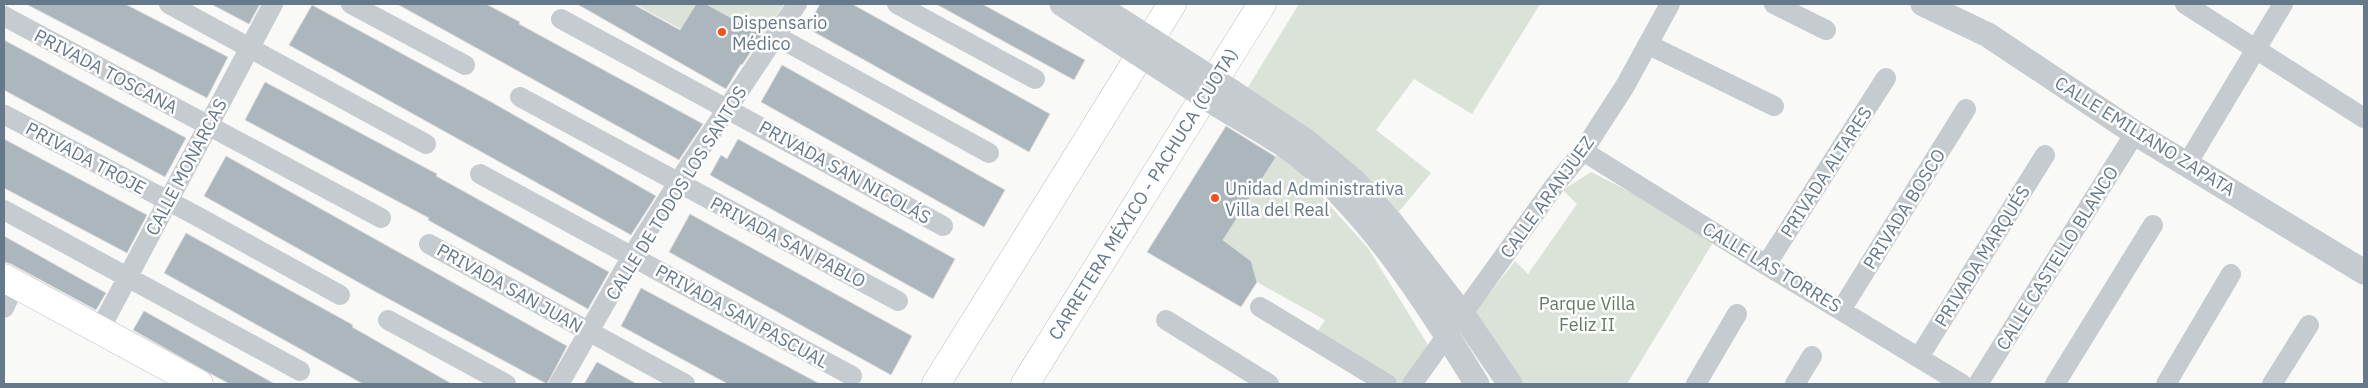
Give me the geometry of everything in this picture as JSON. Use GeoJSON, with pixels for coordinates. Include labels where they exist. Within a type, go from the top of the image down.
{"type":"FeatureCollection","features":[{"type":"Feature","properties":{"kind":"main road"},"geometry":{"type":"LineString","coordinates":[[936,384],[1172,4]]}},
{"type":"Feature","properties":{"kind":"main road","name":"CARRETERA MÉXICO - PACHUCA (CUOTA)"},"geometry":{"type":"LineString","coordinates":[[1025,384],[1262,4]]}},
{"type":"Feature","properties":{"kind":"main road"},"geometry":{"type":"LineString","coordinates":[[10,281],[199,384]]}},
{"type":"Feature","properties":{"kind":"street"},"geometry":{"type":"LineString","coordinates":[[169,4],[426,144]]}},
{"type":"Feature","properties":{"kind":"street","name":"CALLE MONARCAS"},"geometry":{"type":"LineString","coordinates":[[99,331],[274,4]]}},
{"type":"Feature","properties":{"kind":"street"},"geometry":{"type":"LineString","coordinates":[[351,4],[465,65]]}},
{"type":"Feature","properties":{"kind":"street","name":"CALLE DE TODOS LOS SANTOS"},"geometry":{"type":"LineString","coordinates":[[559,384],[632,256],[797,4]]}},
{"type":"Feature","properties":{"kind":"street"},"geometry":{"type":"LineString","coordinates":[[897,4],[1035,79]]}},
{"type":"Feature","properties":{"kind":"street"},"geometry":{"type":"LineString","coordinates":[[1062,4],[1224,98],[1306,141],[1354,181],[1390,221],[1463,315],[1510,384]]}},
{"type":"Feature","properties":{"kind":"street"},"geometry":{"type":"LineString","coordinates":[[1095,4],[1224,98],[1299,157],[1346,201],[1376,236],[1447,336],[1477,384]]}},
{"type":"Feature","properties":{"kind":"street","name":"CALLE ARANJUEZ"},"geometry":{"type":"LineString","coordinates":[[1412,384],[1555,185],[1583,150],[1649,45],[1670,4]]}},
{"type":"Feature","properties":{"kind":"street"},"geometry":{"type":"LineString","coordinates":[[1774,4],[1826,30]]}},
{"type":"Feature","properties":{"kind":"street","name":"CALLE EMILIANO ZAPATA"},"geometry":{"type":"LineString","coordinates":[[1923,4],[1988,35],[2135,132],[2364,272]]}},
{"type":"Feature","properties":{"kind":"street"},"geometry":{"type":"LineString","coordinates":[[2185,4],[2364,118]]}},
{"type":"Feature","properties":{"kind":"street"},"geometry":{"type":"LineString","coordinates":[[2187,164],[2283,4]]}},
{"type":"Feature","properties":{"kind":"street","name":"PRIVADA TOSCANA"},"geometry":{"type":"LineString","coordinates":[[4,16],[381,218]]}},
{"type":"Feature","properties":{"kind":"street","name":"PRIVADA SAN NICOLÁS"},"geometry":{"type":"LineString","coordinates":[[561,19],[943,226]]}},
{"type":"Feature","properties":{"kind":"street"},"geometry":{"type":"LineString","coordinates":[[776,36],[989,153]]}},
{"type":"Feature","properties":{"kind":"street"},"geometry":{"type":"LineString","coordinates":[[1649,45],[1774,106]]}},
{"type":"Feature","properties":{"kind":"street","name":"PRIVADA ALTARES"},"geometry":{"type":"LineString","coordinates":[[1766,265],[1886,78]]}},
{"type":"Feature","properties":{"kind":"street","name":"PRIVADA SAN PABLO"},"geometry":{"type":"LineString","coordinates":[[520,97],[898,301]]}},
{"type":"Feature","properties":{"kind":"street","name":"PRIVADA BOSCO"},"geometry":{"type":"LineString","coordinates":[[1841,310],[1966,109]]}},
{"type":"Feature","properties":{"kind":"street","name":"PRIVADA TROJE"},"geometry":{"type":"LineString","coordinates":[[5,115],[340,295]]}},
{"type":"Feature","properties":{"kind":"street","name":"CALLE CASTELLO BLANCO"},"geometry":{"type":"LineString","coordinates":[[1978,384],[2135,132]]}},
{"type":"Feature","properties":{"kind":"street","name":"CALLE LAS TORRES"},"geometry":{"type":"LineString","coordinates":[[1583,150],[1766,265],[1962,384]]}},
{"type":"Feature","properties":{"kind":"street","name":"PRIVADA MARQUÉS"},"geometry":{"type":"LineString","coordinates":[[1919,357],[2045,155]]}},
{"type":"Feature","properties":{"kind":"street","name":"PRIVADA SAN PASCUAL"},"geometry":{"type":"LineString","coordinates":[[480,174],[852,376]]}},
{"type":"Feature","properties":{"kind":"street"},"geometry":{"type":"LineString","coordinates":[[4,210],[300,372]]}},
{"type":"Feature","properties":{"kind":"street"},"geometry":{"type":"LineString","coordinates":[[2055,384],[2153,224]]}},
{"type":"Feature","properties":{"kind":"street","name":"PRIVADA SAN JUAN"},"geometry":{"type":"LineString","coordinates":[[429,244],[685,384]]}},
{"type":"Feature","properties":{"kind":"street"},"geometry":{"type":"LineString","coordinates":[[2166,384],[2231,274]]}},
{"type":"Feature","properties":{"kind":"street"},"geometry":{"type":"LineString","coordinates":[[4,308],[10,281]]}},
{"type":"Feature","properties":{"kind":"street"},"geometry":{"type":"LineString","coordinates":[[1260,307],[1387,384]]}},
{"type":"Feature","properties":{"kind":"street"},"geometry":{"type":"LineString","coordinates":[[1696,384],[1737,314]]}},
{"type":"Feature","properties":{"kind":"street"},"geometry":{"type":"LineString","coordinates":[[388,320],[506,384]]}},
{"type":"Feature","properties":{"kind":"street"},"geometry":{"type":"LineString","coordinates":[[1166,320],[1269,384]]}},
{"type":"Feature","properties":{"kind":"street"},"geometry":{"type":"LineString","coordinates":[[2272,384],[2309,325]]}},
{"type":"Feature","properties":{"kind":"street"},"geometry":{"type":"LineString","coordinates":[[1795,384],[1812,356]]}},
{"type":"Feature","properties":{"kind":"green space"},"geometry":{"type":"Polygon","coordinates":[[[635,4],[696,4],[681,29],[635,4]]]}},
{"type":"Feature","properties":{"kind":"green space"},"geometry":{"type":"Polygon","coordinates":[[[706,4],[784,4],[764,36],[706,4]]]}},
{"type":"Feature","properties":{"kind":"green space"},"geometry":{"type":"Polygon","coordinates":[[[1299,4],[1540,4],[1472,114],[1414,79],[1376,130],[1431,173],[1391,221],[1242,97],[1299,4]]]}},
{"type":"Feature","properties":{"kind":"green space"},"geometry":{"type":"Polygon","coordinates":[[[1277,155],[1295,167],[1368,248],[1428,345],[1403,384],[1385,384],[1314,337],[1325,320],[1257,282],[1251,261],[1223,240],[1277,155]]]}},
{"type":"Feature","properties":{"kind":"green space","name":"Parque Villa Feliz II"},"geometry":{"type":"Polygon","coordinates":[[[1591,172],[1717,236],[1627,384],[1522,384],[1474,313],[1515,261],[1528,274],[1577,204],[1563,190],[1591,172]]]}},
{"type":"Feature","properties":{"kind":"building"},"geometry":{"type":"Polygon","coordinates":[[[26,4],[125,4],[228,57],[207,98],[26,4]]]}},
{"type":"Feature","properties":{"kind":"building"},"geometry":{"type":"Polygon","coordinates":[[[211,4],[260,4],[249,24],[211,4]]]}},
{"type":"Feature","properties":{"kind":"building"},"geometry":{"type":"Polygon","coordinates":[[[397,4],[486,4],[520,22],[519,24],[703,124],[679,160],[397,4]]]}},
{"type":"Feature","properties":{"kind":"building"},"geometry":{"type":"Polygon","coordinates":[[[577,4],[633,4],[680,30],[696,4],[706,4],[762,35],[726,89],[577,4]]]}},
{"type":"Feature","properties":{"kind":"building"},"geometry":{"type":"Polygon","coordinates":[[[820,4],[852,4],[1050,114],[1029,152],[807,28],[820,4]]]}},
{"type":"Feature","properties":{"kind":"building"},"geometry":{"type":"Polygon","coordinates":[[[936,4],[982,4],[1085,60],[1074,80],[936,4]]]}},
{"type":"Feature","properties":{"kind":"building"},"geometry":{"type":"Polygon","coordinates":[[[312,5],[493,103],[656,196],[631,235],[289,45],[312,5]]]}},
{"type":"Feature","properties":{"kind":"building"},"geometry":{"type":"Polygon","coordinates":[[[4,40],[186,138],[165,177],[4,90],[4,40]]]}},
{"type":"Feature","properties":{"kind":"building"},"geometry":{"type":"Polygon","coordinates":[[[782,65],[1005,190],[984,227],[761,102],[782,65]]]}},
{"type":"Feature","properties":{"kind":"building"},"geometry":{"type":"Polygon","coordinates":[[[265,82],[437,174],[436,176],[609,272],[588,309],[428,220],[429,218],[245,120],[265,82]]]}},
{"type":"Feature","properties":{"kind":"building","name":"Unidad Administrativa Villa del Real"},"geometry":{"type":"Polygon","coordinates":[[[1226,126],[1276,157],[1223,240],[1251,261],[1257,282],[1241,307],[1147,252],[1226,126]]]}},
{"type":"Feature","properties":{"kind":"building"},"geometry":{"type":"Polygon","coordinates":[[[4,139],[147,215],[127,253],[4,188],[4,139]]]}},
{"type":"Feature","properties":{"kind":"building"},"geometry":{"type":"Polygon","coordinates":[[[738,139],[955,259],[933,299],[710,175],[721,155],[727,159],[738,139]]]}},
{"type":"Feature","properties":{"kind":"building"},"geometry":{"type":"Polygon","coordinates":[[[226,156],[567,346],[547,384],[374,291],[204,196],[226,156]]]}},
{"type":"Feature","properties":{"kind":"building"},"geometry":{"type":"Polygon","coordinates":[[[690,214],[912,336],[891,375],[669,252],[690,214]]]}},
{"type":"Feature","properties":{"kind":"building"},"geometry":{"type":"Polygon","coordinates":[[[186,233],[353,325],[352,327],[452,384],[363,384],[164,273],[186,233]]]}},
{"type":"Feature","properties":{"kind":"building"},"geometry":{"type":"Polygon","coordinates":[[[4,236],[106,293],[96,310],[4,262],[4,236]]]}},
{"type":"Feature","properties":{"kind":"building"},"geometry":{"type":"Polygon","coordinates":[[[641,288],[820,384],[728,384],[621,326],[641,288]]]}},
{"type":"Feature","properties":{"kind":"building"},"geometry":{"type":"Polygon","coordinates":[[[144,311],[275,384],[230,384],[209,373],[133,330],[144,311]]]}},
{"type":"Feature","properties":{"kind":"building"},"geometry":{"type":"Polygon","coordinates":[[[597,362],[637,384],[584,384],[597,362]]]}},
{"type":"Feature","properties":{"kind":"place","name":"Dispensario Médico"},"geometry":{"type":"Point","coordinates":[722,32]}},
{"type":"Feature","properties":{"kind":"place","name":"Unidad Administrativa Villa del Real"},"geometry":{"type":"Point","coordinates":[1215,198]}}]}
